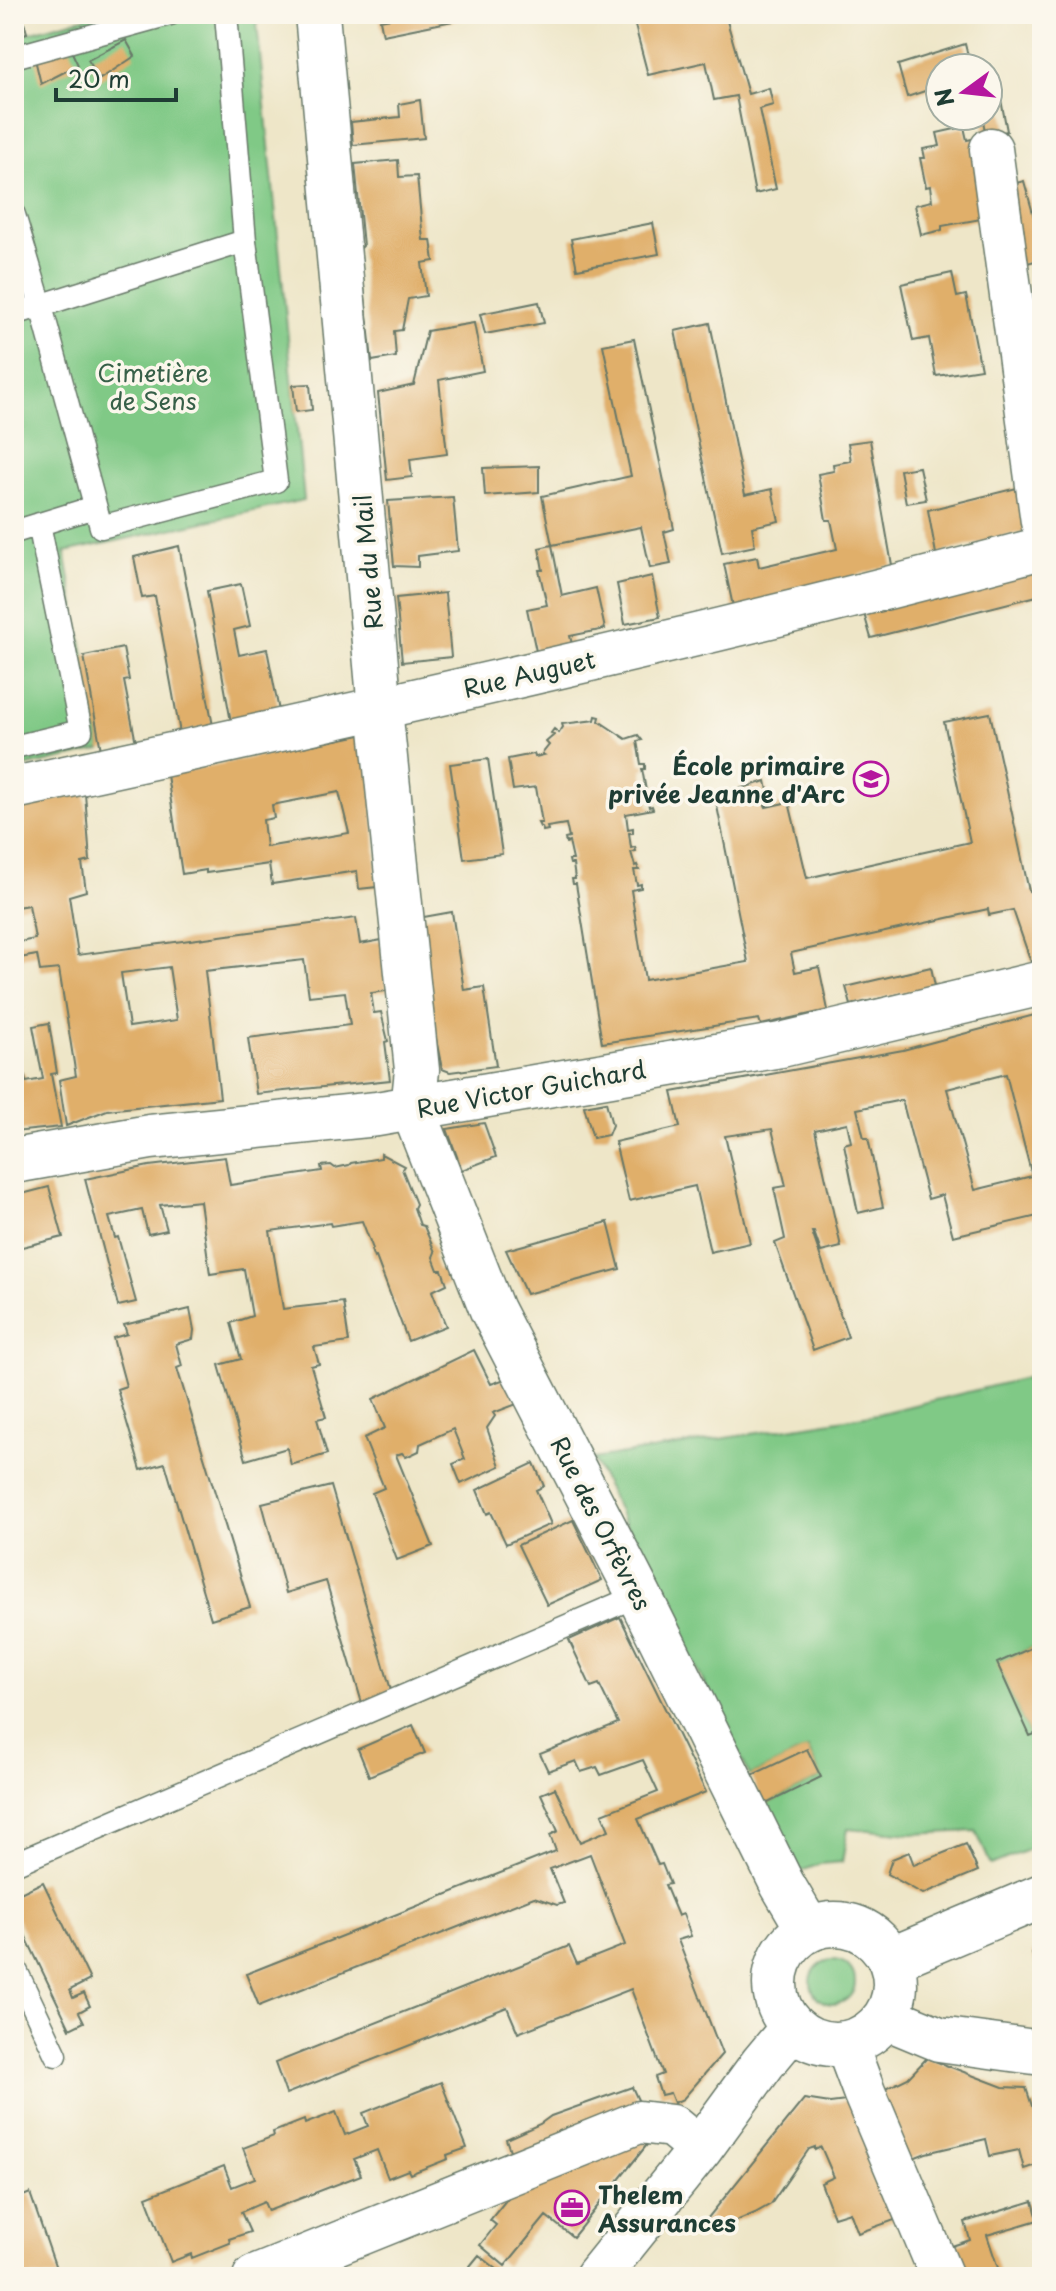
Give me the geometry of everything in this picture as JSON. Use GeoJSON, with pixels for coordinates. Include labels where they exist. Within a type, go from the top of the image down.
{"type":"FeatureCollection","features":[{"type":"Feature","properties":{"kind":"main road","name":"Rue du Mail"},"geometry":{"type":"LineString","coordinates":[[317,14],[380,709],[417,1070],[413,1109]]}},
{"type":"Feature","properties":{"kind":"main road","name":"Rue Victor Guichard"},"geometry":{"type":"LineString","coordinates":[[14,1161],[150,1137],[413,1109],[781,1045],[1042,983]]}},
{"type":"Feature","properties":{"kind":"main road","name":"Rue des Orfèvres"},"geometry":{"type":"LineString","coordinates":[[413,1109],[492,1310],[639,1595],[782,1884],[809,1930]]}},
{"type":"Feature","properties":{"kind":"main road"},"geometry":{"type":"LineString","coordinates":[[890,1960],[1042,1896]]}},
{"type":"Feature","properties":{"kind":"main road"},"geometry":{"type":"LineString","coordinates":[[827,1925],[846,1925],[865,1932],[880,1944],[890,1960],[895,1979],[894,1999],[886,2017],[861,2039],[846,2044],[827,2044],[808,2038],[793,2027],[782,2012],[776,1994],[776,1975],[782,1956],[793,1941],[809,1930],[827,1925]]}},
{"type":"Feature","properties":{"kind":"main road"},"geometry":{"type":"LineString","coordinates":[[886,2017],[939,2039],[1042,2053]]}},
{"type":"Feature","properties":{"kind":"main road"},"geometry":{"type":"LineString","coordinates":[[597,2277],[793,2027]]}},
{"type":"Feature","properties":{"kind":"street"},"geometry":{"type":"LineString","coordinates":[[991,149],[1042,522]]}},
{"type":"Feature","properties":{"kind":"street","name":"Rue Auguet"},"geometry":{"type":"LineString","coordinates":[[14,788],[380,709],[1042,548]]}},
{"type":"Feature","properties":{"kind":"street"},"geometry":{"type":"LineString","coordinates":[[846,2044],[942,2277]]}},
{"type":"Feature","properties":{"kind":"street"},"geometry":{"type":"LineString","coordinates":[[254,2277],[639,2122],[672,2126],[700,2149]]}},
{"type":"Feature","properties":{"kind":"lane"},"geometry":{"type":"LineString","coordinates":[[14,57],[170,14]]}},
{"type":"Feature","properties":{"kind":"lane"},"geometry":{"type":"LineString","coordinates":[[14,215],[101,527],[276,481],[245,241],[226,14]]}},
{"type":"Feature","properties":{"kind":"lane"},"geometry":{"type":"LineString","coordinates":[[14,314],[245,241]]}},
{"type":"Feature","properties":{"kind":"lane"},"geometry":{"type":"LineString","coordinates":[[14,532],[95,507]]}},
{"type":"Feature","properties":{"kind":"lane"},"geometry":{"type":"LineString","coordinates":[[14,747],[81,731],[39,524]]}},
{"type":"Feature","properties":{"kind":"lane"},"geometry":{"type":"LineString","coordinates":[[14,1864],[639,1595]]}},
{"type":"Feature","properties":{"kind":"lane"},"geometry":{"type":"LineString","coordinates":[[14,1966],[56,2055]]}},
{"type":"Feature","properties":{"kind":"green space","name":"Cimetière de Sens"},"geometry":{"type":"Polygon","coordinates":[[[98,14],[256,14],[304,500],[65,552],[101,750],[14,769],[14,37],[98,14]]]}},
{"type":"Feature","properties":{"kind":"green space"},"geometry":{"type":"Polygon","coordinates":[[[1042,1374],[1042,1643],[998,1663],[1030,1736],[1042,1731],[1042,1844],[991,1865],[976,1831],[911,1834],[848,1828],[842,1862],[820,1864],[799,1872],[764,1805],[821,1777],[808,1749],[750,1776],[593,1459],[877,1414],[1042,1374]]]}},
{"type":"Feature","properties":{"kind":"green space"},"geometry":{"type":"Polygon","coordinates":[[[833,1960],[848,1967],[855,1982],[848,1997],[833,2004],[818,1997],[811,1982],[818,1967],[833,1960]]]}},
{"type":"Feature","properties":{"kind":"building"},"geometry":{"type":"Polygon","coordinates":[[[14,14],[22,14],[27,33],[14,37],[14,14]]]}},
{"type":"Feature","properties":{"kind":"building"},"geometry":{"type":"Polygon","coordinates":[[[402,14],[483,15],[383,35],[380,20],[402,14]]]}},
{"type":"Feature","properties":{"kind":"building"},"geometry":{"type":"Polygon","coordinates":[[[632,14],[656,14],[657,17],[725,14],[748,94],[769,88],[773,105],[759,109],[776,189],[755,194],[736,96],[714,100],[706,62],[648,75],[632,14]]]}},
{"type":"Feature","properties":{"kind":"building"},"geometry":{"type":"Polygon","coordinates":[[[126,40],[135,56],[100,79],[88,60],[126,40]]]}},
{"type":"Feature","properties":{"kind":"building"},"geometry":{"type":"Polygon","coordinates":[[[68,44],[78,65],[41,84],[35,59],[68,44]]]}},
{"type":"Feature","properties":{"kind":"building"},"geometry":{"type":"Polygon","coordinates":[[[965,44],[967,52],[939,52],[965,44]]]}},
{"type":"Feature","properties":{"kind":"building"},"geometry":{"type":"Polygon","coordinates":[[[924,57],[924,91],[907,97],[898,65],[924,57]]]}},
{"type":"Feature","properties":{"kind":"building"},"geometry":{"type":"Polygon","coordinates":[[[420,100],[424,138],[353,145],[351,122],[400,117],[399,104],[420,100]]]}},
{"type":"Feature","properties":{"kind":"building"},"geometry":{"type":"Polygon","coordinates":[[[965,132],[967,140],[977,138],[992,217],[942,226],[942,230],[921,235],[915,205],[932,201],[920,158],[925,158],[923,149],[940,146],[937,133],[965,132]]]}},
{"type":"Feature","properties":{"kind":"building"},"geometry":{"type":"Polygon","coordinates":[[[398,160],[399,177],[417,176],[423,240],[431,240],[434,261],[422,263],[426,296],[408,299],[402,330],[394,331],[396,357],[372,361],[355,164],[398,160]]]}},
{"type":"Feature","properties":{"kind":"building"},"geometry":{"type":"Polygon","coordinates":[[[1024,181],[1039,235],[1042,234],[1042,259],[1017,266],[1009,185],[1024,181]]]}},
{"type":"Feature","properties":{"kind":"building"},"geometry":{"type":"Polygon","coordinates":[[[653,223],[659,254],[577,269],[571,239],[653,223]]]}},
{"type":"Feature","properties":{"kind":"building"},"geometry":{"type":"Polygon","coordinates":[[[952,273],[957,297],[966,295],[981,369],[936,376],[929,338],[913,341],[901,284],[952,273]]]}},
{"type":"Feature","properties":{"kind":"building"},"geometry":{"type":"Polygon","coordinates":[[[539,302],[544,323],[485,334],[480,314],[539,302]]]}},
{"type":"Feature","properties":{"kind":"building"},"geometry":{"type":"Polygon","coordinates":[[[474,323],[483,371],[439,380],[447,454],[410,459],[412,477],[387,480],[378,393],[414,385],[427,331],[474,323]]]}},
{"type":"Feature","properties":{"kind":"building"},"geometry":{"type":"Polygon","coordinates":[[[710,323],[745,495],[772,489],[779,521],[752,527],[755,546],[722,553],[675,331],[710,323]]]}},
{"type":"Feature","properties":{"kind":"building"},"geometry":{"type":"Polygon","coordinates":[[[634,339],[674,529],[664,532],[671,564],[650,568],[641,527],[552,545],[542,496],[631,476],[603,345],[634,339]]]}},
{"type":"Feature","properties":{"kind":"building"},"geometry":{"type":"Polygon","coordinates":[[[310,384],[312,410],[296,412],[293,385],[310,384]]]}},
{"type":"Feature","properties":{"kind":"building"},"geometry":{"type":"Polygon","coordinates":[[[870,440],[892,565],[734,611],[724,564],[757,557],[759,567],[837,549],[831,520],[826,520],[818,474],[834,471],[833,464],[851,461],[848,443],[870,440]]]}},
{"type":"Feature","properties":{"kind":"building"},"geometry":{"type":"Polygon","coordinates":[[[539,466],[539,492],[485,496],[483,468],[539,466]]]}},
{"type":"Feature","properties":{"kind":"building"},"geometry":{"type":"Polygon","coordinates":[[[919,467],[926,500],[906,503],[900,470],[919,467]]]}},
{"type":"Feature","properties":{"kind":"building"},"geometry":{"type":"Polygon","coordinates":[[[1029,485],[1035,529],[936,554],[928,510],[1029,485]]]}},
{"type":"Feature","properties":{"kind":"building"},"geometry":{"type":"Polygon","coordinates":[[[453,497],[458,551],[418,556],[418,567],[394,566],[388,501],[453,497]]]}},
{"type":"Feature","properties":{"kind":"building"},"geometry":{"type":"Polygon","coordinates":[[[552,545],[562,596],[596,588],[605,629],[570,636],[573,648],[537,656],[527,609],[547,605],[539,570],[543,570],[539,548],[552,545]]]}},
{"type":"Feature","properties":{"kind":"building"},"geometry":{"type":"Polygon","coordinates":[[[179,546],[213,726],[180,733],[155,596],[142,598],[134,557],[179,546]]]}},
{"type":"Feature","properties":{"kind":"building"},"geometry":{"type":"Polygon","coordinates":[[[1035,567],[1041,595],[871,638],[863,610],[1035,567]]]}},
{"type":"Feature","properties":{"kind":"building"},"geometry":{"type":"Polygon","coordinates":[[[652,576],[660,617],[625,624],[617,584],[652,576]]]}},
{"type":"Feature","properties":{"kind":"building"},"geometry":{"type":"Polygon","coordinates":[[[241,584],[250,626],[234,630],[239,655],[267,649],[279,711],[231,722],[207,591],[241,584]]]}},
{"type":"Feature","properties":{"kind":"building"},"geometry":{"type":"Polygon","coordinates":[[[445,593],[451,657],[402,662],[396,598],[445,593]]]}},
{"type":"Feature","properties":{"kind":"building"},"geometry":{"type":"Polygon","coordinates":[[[123,648],[129,680],[124,681],[136,743],[101,750],[84,656],[123,648]]]}},
{"type":"Feature","properties":{"kind":"building"},"geometry":{"type":"Polygon","coordinates":[[[990,713],[1029,891],[1042,889],[1042,960],[1031,962],[1013,910],[989,915],[988,909],[791,953],[795,972],[819,967],[828,1010],[761,1025],[759,1019],[602,1043],[576,884],[572,879],[575,879],[573,864],[569,860],[573,860],[569,842],[566,843],[565,839],[569,838],[566,824],[547,827],[548,830],[543,831],[538,823],[542,823],[536,787],[513,790],[508,759],[544,755],[549,745],[546,742],[554,735],[551,733],[554,729],[559,733],[562,724],[595,720],[596,716],[626,739],[638,735],[642,740],[637,741],[641,764],[645,764],[645,769],[642,769],[649,807],[653,809],[626,814],[628,829],[633,828],[633,833],[629,833],[631,848],[635,847],[636,851],[631,852],[639,870],[634,870],[637,885],[641,884],[641,888],[631,890],[645,980],[748,962],[715,796],[766,781],[771,804],[766,807],[789,802],[807,878],[970,842],[944,722],[990,713]]]}},
{"type":"Feature","properties":{"kind":"building"},"geometry":{"type":"Polygon","coordinates":[[[370,733],[377,887],[359,889],[357,871],[272,884],[269,864],[182,874],[167,775],[370,733]],[[339,792],[272,805],[274,818],[263,820],[266,847],[349,833],[339,792]]]}},
{"type":"Feature","properties":{"kind":"building"},"geometry":{"type":"Polygon","coordinates":[[[488,759],[502,854],[464,859],[450,764],[488,759]]]}},
{"type":"Feature","properties":{"kind":"building"},"geometry":{"type":"Polygon","coordinates":[[[85,793],[90,861],[82,863],[86,891],[69,896],[78,955],[356,918],[360,944],[382,940],[387,991],[371,993],[374,1013],[381,1012],[388,1041],[385,1042],[390,1080],[256,1094],[248,1038],[350,1025],[345,992],[309,996],[304,960],[205,971],[220,1098],[107,1110],[66,1126],[59,1080],[76,1076],[59,969],[40,971],[37,955],[14,959],[14,943],[35,939],[29,905],[16,907],[14,898],[14,808],[85,793]],[[169,967],[121,973],[129,1027],[177,1020],[169,967]]]}},
{"type":"Feature","properties":{"kind":"building"},"geometry":{"type":"Polygon","coordinates":[[[452,912],[464,990],[484,987],[496,1066],[450,1072],[442,1069],[418,918],[452,912]]]}},
{"type":"Feature","properties":{"kind":"building"},"geometry":{"type":"Polygon","coordinates":[[[931,967],[935,986],[851,1005],[846,987],[931,967]]]}},
{"type":"Feature","properties":{"kind":"building"},"geometry":{"type":"Polygon","coordinates":[[[1042,1013],[1042,1215],[953,1236],[942,1195],[928,1199],[902,1100],[857,1109],[864,1138],[868,1138],[883,1207],[858,1213],[844,1144],[851,1142],[847,1123],[815,1130],[841,1247],[821,1252],[812,1232],[848,1337],[813,1350],[775,1243],[785,1239],[774,1188],[786,1186],[772,1129],[725,1136],[750,1243],[710,1252],[695,1186],[629,1201],[615,1142],[680,1127],[672,1092],[903,1050],[1042,1013]],[[1006,1074],[947,1089],[975,1190],[1032,1176],[1006,1074]]]}},
{"type":"Feature","properties":{"kind":"building"},"geometry":{"type":"Polygon","coordinates":[[[49,1023],[57,1073],[51,1074],[61,1127],[14,1132],[14,1074],[24,1072],[26,1082],[43,1079],[33,1026],[49,1023]]]}},
{"type":"Feature","properties":{"kind":"building"},"geometry":{"type":"Polygon","coordinates":[[[606,1102],[612,1125],[608,1135],[593,1138],[584,1106],[606,1102]]]}},
{"type":"Feature","properties":{"kind":"building"},"geometry":{"type":"Polygon","coordinates":[[[484,1123],[496,1157],[462,1170],[447,1129],[484,1123]]]}},
{"type":"Feature","properties":{"kind":"building"},"geometry":{"type":"Polygon","coordinates":[[[381,1154],[404,1166],[402,1169],[416,1204],[414,1208],[420,1225],[424,1226],[435,1252],[433,1257],[438,1270],[442,1270],[447,1284],[432,1291],[446,1326],[408,1341],[362,1221],[270,1231],[283,1309],[343,1302],[349,1342],[314,1347],[319,1364],[311,1366],[326,1417],[317,1419],[327,1454],[291,1465],[287,1448],[246,1460],[219,1365],[241,1359],[231,1323],[252,1316],[244,1269],[210,1274],[200,1201],[160,1205],[167,1230],[148,1234],[142,1210],[109,1217],[115,1238],[118,1237],[136,1302],[118,1306],[85,1179],[149,1166],[225,1157],[230,1185],[322,1171],[321,1166],[331,1165],[335,1168],[381,1158],[381,1154]]]}},
{"type":"Feature","properties":{"kind":"building"},"geometry":{"type":"Polygon","coordinates":[[[49,1187],[63,1237],[14,1249],[14,1196],[49,1187]]]}},
{"type":"Feature","properties":{"kind":"building"},"geometry":{"type":"Polygon","coordinates":[[[608,1222],[620,1269],[526,1294],[506,1250],[608,1222]]]}},
{"type":"Feature","properties":{"kind":"building"},"geometry":{"type":"Polygon","coordinates":[[[190,1309],[193,1339],[176,1344],[182,1366],[177,1368],[250,1607],[211,1619],[165,1463],[141,1470],[117,1389],[126,1386],[113,1338],[127,1334],[124,1325],[190,1309]]]}},
{"type":"Feature","properties":{"kind":"building"},"geometry":{"type":"Polygon","coordinates":[[[474,1350],[491,1384],[505,1379],[517,1404],[493,1413],[495,1416],[487,1428],[500,1466],[461,1484],[453,1464],[465,1459],[453,1429],[420,1444],[419,1451],[406,1457],[402,1453],[396,1455],[433,1546],[397,1560],[372,1493],[384,1488],[364,1438],[385,1428],[373,1399],[474,1350]]]}},
{"type":"Feature","properties":{"kind":"building"},"geometry":{"type":"Polygon","coordinates":[[[534,1463],[544,1486],[536,1490],[551,1524],[506,1544],[491,1512],[487,1514],[477,1490],[534,1463]]]}},
{"type":"Feature","properties":{"kind":"building"},"geometry":{"type":"Polygon","coordinates":[[[331,1486],[391,1690],[362,1703],[326,1581],[286,1593],[262,1503],[331,1486]]]}},
{"type":"Feature","properties":{"kind":"building"},"geometry":{"type":"Polygon","coordinates":[[[573,1520],[602,1580],[547,1605],[518,1545],[573,1520]]]}},
{"type":"Feature","properties":{"kind":"building"},"geometry":{"type":"Polygon","coordinates":[[[620,1617],[706,1792],[638,1819],[658,1865],[662,1864],[670,1884],[665,1885],[678,1916],[683,1914],[691,1936],[678,1940],[722,2054],[683,2099],[674,2103],[670,2093],[661,2095],[655,2077],[663,2074],[631,1989],[518,2033],[507,2007],[286,2094],[275,2063],[569,1946],[577,1964],[625,1945],[590,1854],[550,1869],[564,1903],[557,1905],[534,1897],[259,2006],[246,1974],[556,1851],[550,1835],[558,1831],[541,1794],[555,1788],[580,1842],[609,1830],[602,1814],[658,1792],[643,1760],[601,1775],[597,1767],[581,1772],[576,1761],[548,1771],[540,1754],[618,1723],[599,1684],[591,1687],[569,1640],[620,1617]]]}},
{"type":"Feature","properties":{"kind":"building"},"geometry":{"type":"Polygon","coordinates":[[[1042,1643],[1042,1731],[1030,1736],[997,1663],[1042,1643]]]}},
{"type":"Feature","properties":{"kind":"building"},"geometry":{"type":"Polygon","coordinates":[[[413,1725],[425,1753],[369,1776],[358,1749],[413,1725]]]}},
{"type":"Feature","properties":{"kind":"building"},"geometry":{"type":"Polygon","coordinates":[[[807,1749],[821,1777],[764,1805],[750,1776],[807,1749]]]}},
{"type":"Feature","properties":{"kind":"building"},"geometry":{"type":"Polygon","coordinates":[[[966,1844],[978,1871],[923,1894],[887,1874],[892,1859],[909,1852],[914,1865],[966,1844]]]}},
{"type":"Feature","properties":{"kind":"building"},"geometry":{"type":"Polygon","coordinates":[[[43,1882],[90,1980],[70,1990],[73,1998],[84,1993],[90,2006],[79,2012],[84,2022],[70,2029],[14,1912],[14,1896],[43,1882]]]}},
{"type":"Feature","properties":{"kind":"building"},"geometry":{"type":"Polygon","coordinates":[[[1042,1949],[1042,1980],[1041,1980],[1032,1953],[1042,1949]]]}},
{"type":"Feature","properties":{"kind":"building"},"geometry":{"type":"Polygon","coordinates":[[[927,2058],[1003,2087],[1026,2088],[1032,2106],[1042,2103],[1042,2163],[1024,2169],[1019,2150],[990,2156],[986,2139],[926,2153],[903,2162],[877,2093],[908,2078],[927,2058]]]}},
{"type":"Feature","properties":{"kind":"building"},"geometry":{"type":"Polygon","coordinates":[[[441,2082],[467,2148],[410,2174],[408,2170],[388,2178],[377,2150],[354,2159],[361,2175],[268,2211],[264,2202],[241,2212],[250,2232],[192,2258],[191,2254],[171,2262],[146,2197],[224,2166],[232,2187],[255,2178],[243,2148],[274,2136],[273,2132],[336,2112],[345,2135],[368,2126],[363,2113],[441,2082]]]}},
{"type":"Feature","properties":{"kind":"building"},"geometry":{"type":"Polygon","coordinates":[[[632,2087],[644,2113],[515,2165],[506,2139],[551,2116],[632,2087]]]}},
{"type":"Feature","properties":{"kind":"building"},"geometry":{"type":"Polygon","coordinates":[[[804,2099],[830,2103],[854,2100],[906,2216],[858,2233],[850,2212],[834,2217],[821,2183],[834,2177],[821,2147],[815,2150],[815,2147],[809,2149],[771,2204],[713,2231],[703,2224],[804,2099]]]}},
{"type":"Feature","properties":{"kind":"building"},"geometry":{"type":"Polygon","coordinates":[[[650,2141],[573,2237],[546,2216],[505,2266],[480,2245],[496,2225],[490,2220],[515,2189],[510,2178],[650,2141]]]}},
{"type":"Feature","properties":{"kind":"building"},"geometry":{"type":"Polygon","coordinates":[[[30,2193],[59,2277],[14,2277],[14,2200],[30,2193]]]}},
{"type":"Feature","properties":{"kind":"building"},"geometry":{"type":"Polygon","coordinates":[[[1033,2201],[1038,2220],[987,2235],[1001,2277],[953,2277],[943,2249],[970,2240],[965,2222],[1033,2201]]]}},
{"type":"Feature","properties":{"kind":"building"},"geometry":{"type":"Polygon","coordinates":[[[479,2255],[507,2277],[461,2277],[479,2255]]]}},
{"type":"Feature","properties":{"kind":"place","name":"École primaire privée Jeanne d'Arc"},"geometry":{"type":"Point","coordinates":[871,779]}},
{"type":"Feature","properties":{"kind":"place","name":"Thelem Assurances"},"geometry":{"type":"Point","coordinates":[572,2208]}}]}
